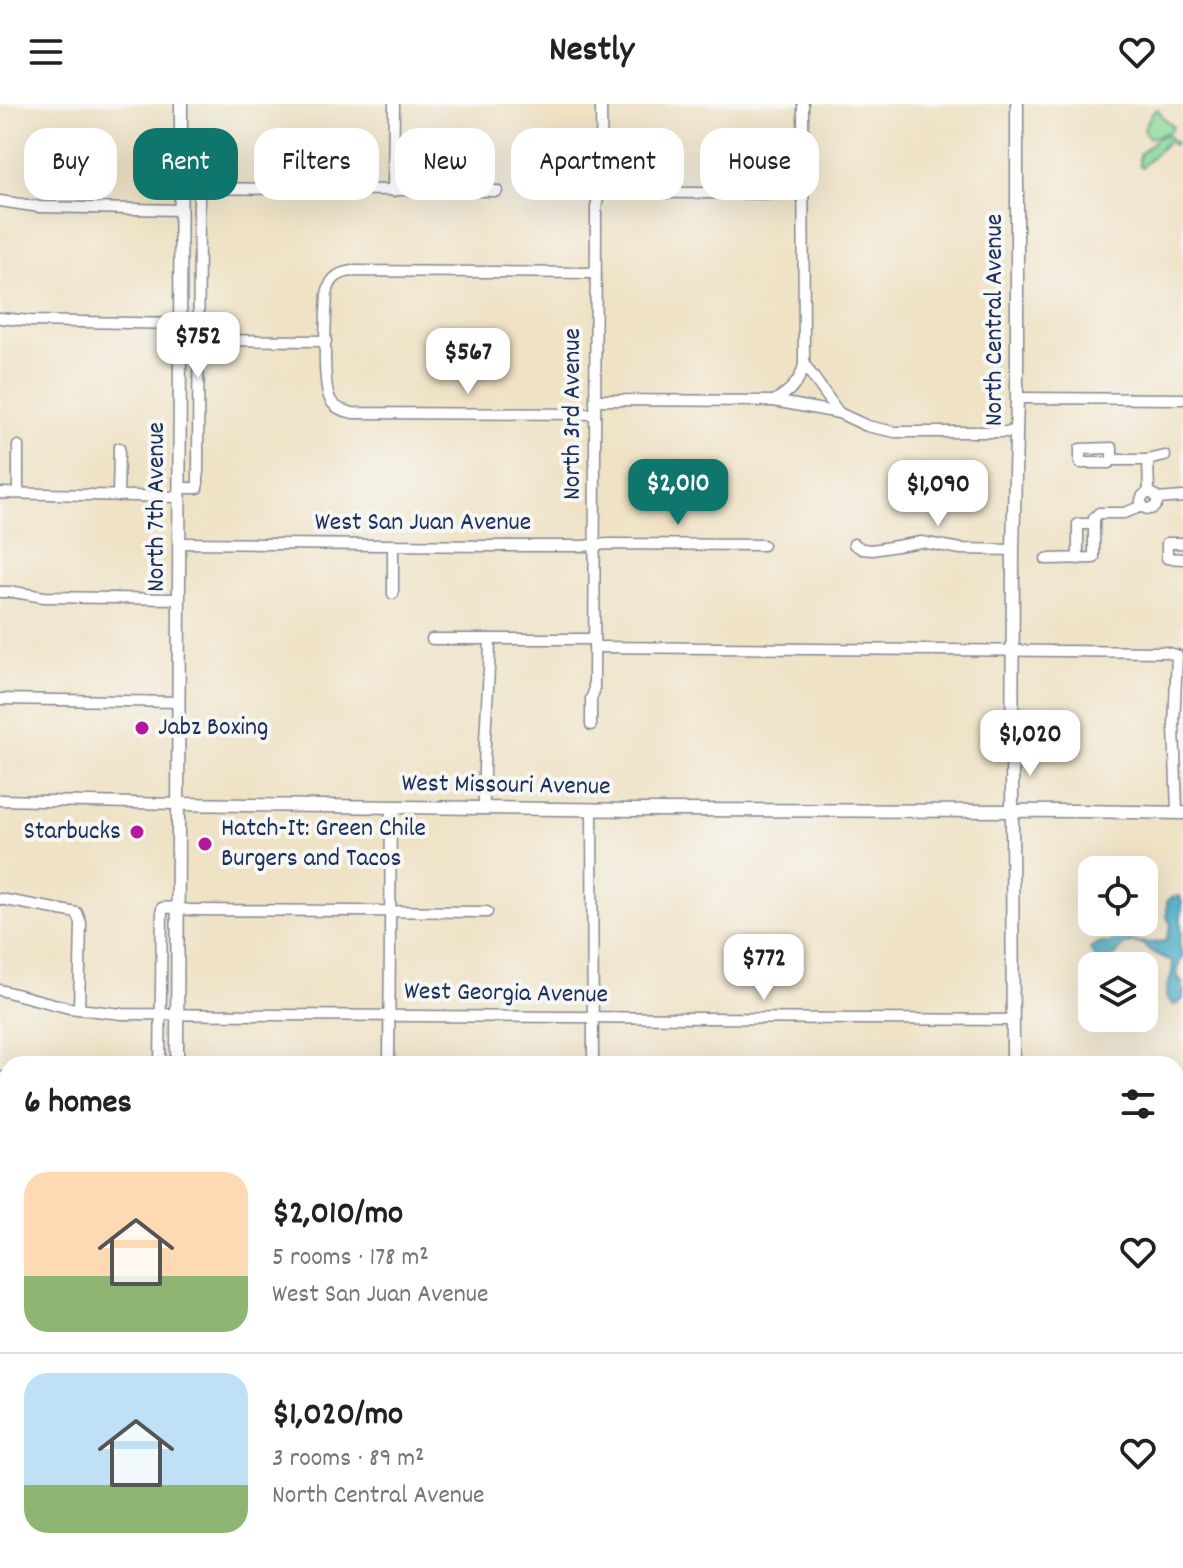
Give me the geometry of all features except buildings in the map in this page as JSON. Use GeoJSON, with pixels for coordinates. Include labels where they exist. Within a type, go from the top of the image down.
{"type":"FeatureCollection","features":[{"type":"Feature","properties":{"kind":"main road","name":"North 7th Avenue"},"geometry":{"type":"LineString","coordinates":[[181,104],[181,128]]}},
{"type":"Feature","properties":{"kind":"main road","name":"North Central Avenue"},"geometry":{"type":"LineString","coordinates":[[1013,1056],[1017,104]]}},
{"type":"Feature","properties":{"kind":"main road","name":"North 7th Avenue"},"geometry":{"type":"LineString","coordinates":[[177,1056],[180,200]]}},
{"type":"Feature","properties":{"kind":"main road","name":"West Missouri Avenue"},"geometry":{"type":"LineString","coordinates":[[178,804],[1180,813]]}},
{"type":"Feature","properties":{"kind":"street"},"geometry":{"type":"LineString","coordinates":[[393,191],[394,104]]}},
{"type":"Feature","properties":{"kind":"street","name":"North 3rd Avenue"},"geometry":{"type":"LineString","coordinates":[[601,104],[601,128]]}},
{"type":"Feature","properties":{"kind":"street"},"geometry":{"type":"LineString","coordinates":[[803,104],[803,128]]}},
{"type":"Feature","properties":{"kind":"street"},"geometry":{"type":"LineString","coordinates":[[238,189],[497,191]]}},
{"type":"Feature","properties":{"kind":"street"},"geometry":{"type":"LineString","coordinates":[[0,493],[118,496],[197,488],[199,200]]}},
{"type":"Feature","properties":{"kind":"street","name":"North 3rd Avenue"},"geometry":{"type":"LineString","coordinates":[[591,725],[594,691],[597,200]]}},
{"type":"Feature","properties":{"kind":"street"},"geometry":{"type":"LineString","coordinates":[[774,401],[796,384],[804,364],[803,200]]}},
{"type":"Feature","properties":{"kind":"street"},"geometry":{"type":"LineString","coordinates":[[0,201],[40,207],[180,210]]}},
{"type":"Feature","properties":{"kind":"street"},"geometry":{"type":"LineString","coordinates":[[595,273],[339,273],[329,285],[327,294],[326,341],[327,392],[335,406],[353,413],[595,414]]}},
{"type":"Feature","properties":{"kind":"street"},"geometry":{"type":"LineString","coordinates":[[0,318],[180,324]]}},
{"type":"Feature","properties":{"kind":"street"},"geometry":{"type":"LineString","coordinates":[[180,340],[326,341]]}},
{"type":"Feature","properties":{"kind":"street"},"geometry":{"type":"LineString","coordinates":[[804,364],[839,413]]}},
{"type":"Feature","properties":{"kind":"street"},"geometry":{"type":"LineString","coordinates":[[1017,398],[1183,399]]}},
{"type":"Feature","properties":{"kind":"street"},"geometry":{"type":"LineString","coordinates":[[595,400],[774,401],[839,413],[867,426],[895,432],[1017,432]]}},
{"type":"Feature","properties":{"kind":"street"},"geometry":{"type":"LineString","coordinates":[[18,446],[18,493]]}},
{"type":"Feature","properties":{"kind":"street"},"geometry":{"type":"LineString","coordinates":[[118,496],[119,448]]}},
{"type":"Feature","properties":{"kind":"street"},"geometry":{"type":"LineString","coordinates":[[1112,460],[1148,460],[1165,456]]}},
{"type":"Feature","properties":{"kind":"street"},"geometry":{"type":"LineString","coordinates":[[1148,460],[1153,496]]}},
{"type":"Feature","properties":{"kind":"street"},"geometry":{"type":"LineString","coordinates":[[1046,559],[1094,558],[1094,518],[1099,513],[1124,513],[1143,506],[1142,497],[1183,497]]}},
{"type":"Feature","properties":{"kind":"street"},"geometry":{"type":"LineString","coordinates":[[854,544],[872,550],[921,542],[961,549],[1013,550]]}},
{"type":"Feature","properties":{"kind":"street","name":"West San Juan Avenue"},"geometry":{"type":"LineString","coordinates":[[179,543],[763,545]]}},
{"type":"Feature","properties":{"kind":"street"},"geometry":{"type":"LineString","coordinates":[[1183,543],[1167,543],[1167,558],[1183,559]]}},
{"type":"Feature","properties":{"kind":"street"},"geometry":{"type":"LineString","coordinates":[[393,545],[393,594]]}},
{"type":"Feature","properties":{"kind":"street"},"geometry":{"type":"LineString","coordinates":[[0,592],[44,597],[179,599]]}},
{"type":"Feature","properties":{"kind":"street"},"geometry":{"type":"LineString","coordinates":[[432,639],[1164,652],[1177,655],[1174,726],[1180,813]]}},
{"type":"Feature","properties":{"kind":"street"},"geometry":{"type":"LineString","coordinates":[[484,808],[490,639]]}},
{"type":"Feature","properties":{"kind":"street"},"geometry":{"type":"LineString","coordinates":[[0,699],[179,702]]}},
{"type":"Feature","properties":{"kind":"street","name":"West Missouri Avenue"},"geometry":{"type":"LineString","coordinates":[[0,800],[178,804]]}},
{"type":"Feature","properties":{"kind":"street"},"geometry":{"type":"LineString","coordinates":[[389,1056],[391,807]]}},
{"type":"Feature","properties":{"kind":"street"},"geometry":{"type":"LineString","coordinates":[[592,809],[593,1056]]}},
{"type":"Feature","properties":{"kind":"street"},"geometry":{"type":"LineString","coordinates":[[0,899],[77,913],[81,923],[79,1009]]}},
{"type":"Feature","properties":{"kind":"street"},"geometry":{"type":"LineString","coordinates":[[160,1056],[161,910],[166,906],[178,910],[487,912]]}},
{"type":"Feature","properties":{"kind":"street","name":"West Georgia Avenue"},"geometry":{"type":"LineString","coordinates":[[0,990],[54,1005],[122,1014],[1013,1020]]}},
{"type":"Feature","properties":{"kind":"green space"},"geometry":{"type":"Polygon","coordinates":[[[1158,109],[1173,127],[1169,132],[1150,138],[1144,129],[1152,112],[1158,109]]]}},
{"type":"Feature","properties":{"kind":"green space"},"geometry":{"type":"Polygon","coordinates":[[[1167,135],[1176,143],[1173,145],[1168,141],[1142,167],[1139,155],[1157,138],[1167,135]]]}},
{"type":"Feature","properties":{"kind":"water"},"geometry":{"type":"Polygon","coordinates":[[[1180,896],[1182,904],[1179,944],[1183,956],[1177,970],[1183,984],[1183,999],[1173,1005],[1166,997],[1172,962],[1158,955],[1158,952],[1152,952],[1142,944],[1130,943],[1118,952],[1092,952],[1090,949],[1097,943],[1114,940],[1166,941],[1171,925],[1167,917],[1167,900],[1180,896]]]}},
{"type":"Feature","properties":{"kind":"place","name":"Jabz Boxing"},"geometry":{"type":"Point","coordinates":[142,728]}},
{"type":"Feature","properties":{"kind":"place","name":"Starbucks"},"geometry":{"type":"Point","coordinates":[137,832]}},
{"type":"Feature","properties":{"kind":"place","name":"Hatch-It: Green Chile Burgers and Tacos"},"geometry":{"type":"Point","coordinates":[205,844]}}]}
